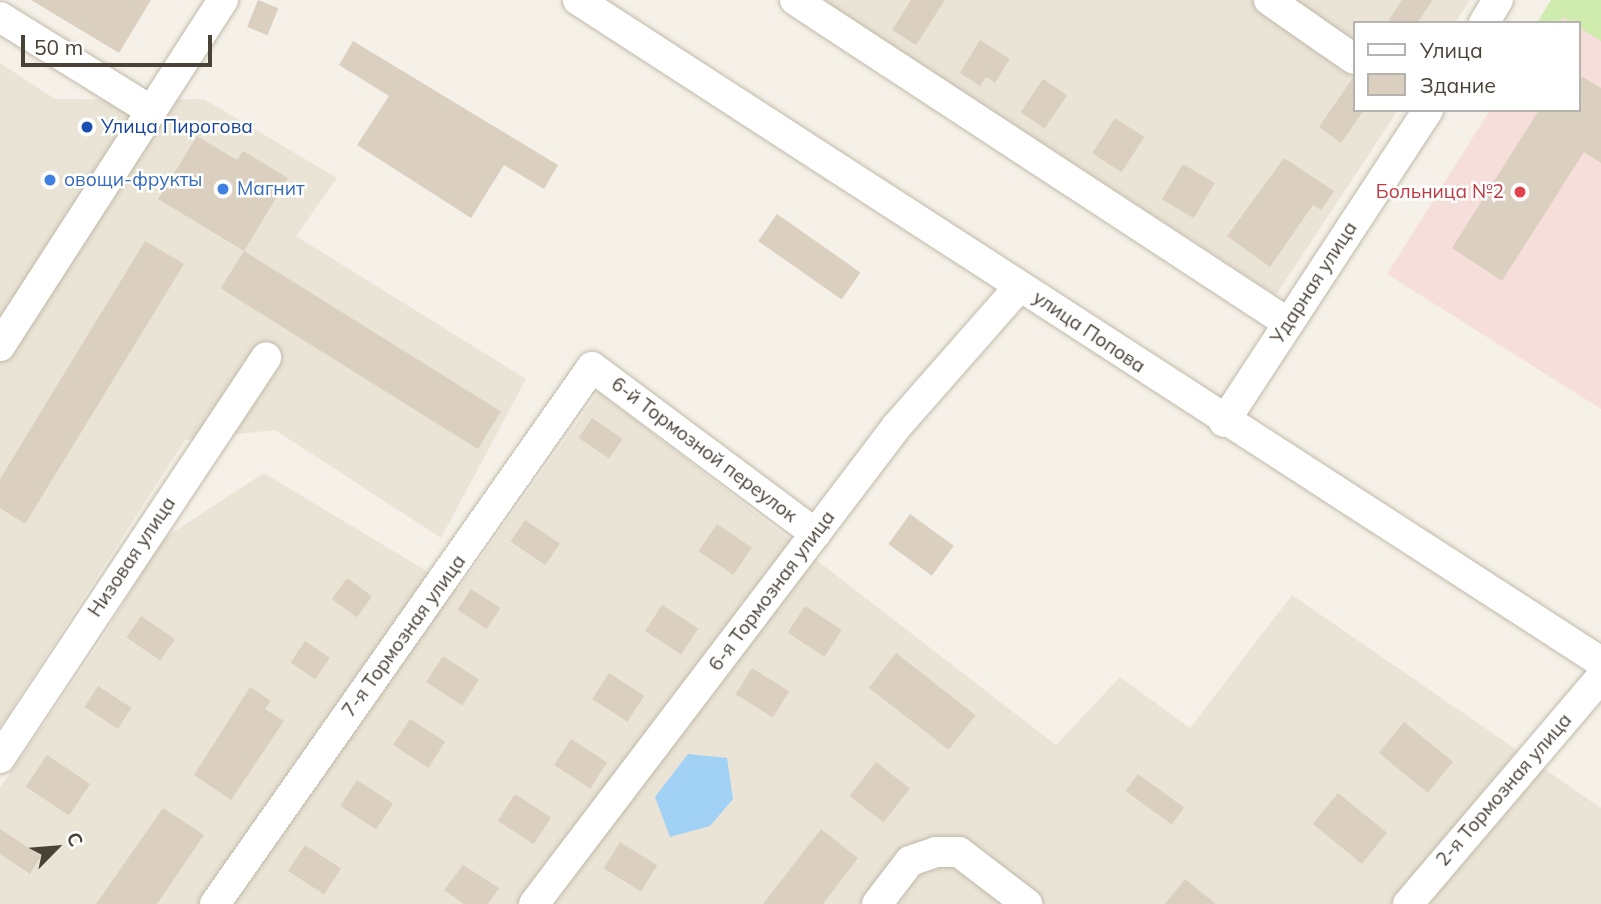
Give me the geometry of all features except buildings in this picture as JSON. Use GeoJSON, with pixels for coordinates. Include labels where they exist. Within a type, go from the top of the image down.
{"type":"FeatureCollection","features":[{"type":"Feature","properties":{"kind":"street"},"geometry":{"type":"LineString","coordinates":[[0,346],[223,0]]}},
{"type":"Feature","properties":{"kind":"street","name":"улица Попова"},"geometry":{"type":"LineString","coordinates":[[578,0],[1020,286],[1224,422],[1601,662]]}},
{"type":"Feature","properties":{"kind":"street"},"geometry":{"type":"LineString","coordinates":[[795,0],[1288,323]]}},
{"type":"Feature","properties":{"kind":"street"},"geometry":{"type":"LineString","coordinates":[[1269,0],[1352,58]]}},
{"type":"Feature","properties":{"kind":"street"},"geometry":{"type":"LineString","coordinates":[[1484,21],[1498,0]]}},
{"type":"Feature","properties":{"kind":"street"},"geometry":{"type":"LineString","coordinates":[[0,17],[150,110]]}},
{"type":"Feature","properties":{"kind":"street","name":"Ударная улица"},"geometry":{"type":"LineString","coordinates":[[1224,422],[1427,112]]}},
{"type":"Feature","properties":{"kind":"street","name":"6-я Тормозная улица"},"geometry":{"type":"LineString","coordinates":[[534,904],[897,426],[1020,286]]}},
{"type":"Feature","properties":{"kind":"street","name":"Низовая улица"},"geometry":{"type":"LineString","coordinates":[[0,758],[266,357]]}},
{"type":"Feature","properties":{"kind":"street","name":"6-й Тормозной переулок"},"geometry":{"type":"LineString","coordinates":[[592,367],[816,534]]}},
{"type":"Feature","properties":{"kind":"street","name":"7-я Тормозная улица"},"geometry":{"type":"LineString","coordinates":[[215,904],[592,367]]}},
{"type":"Feature","properties":{"kind":"street","name":"2-я Тормозная улица"},"geometry":{"type":"LineString","coordinates":[[1408,904],[1601,677]]}},
{"type":"Feature","properties":{"kind":"street"},"geometry":{"type":"LineString","coordinates":[[877,904],[910,862],[936,852],[959,852],[1027,904]]}},
{"type":"Feature","properties":{"kind":"shaded area"},"geometry":{"type":"Polygon","coordinates":[[[822,0],[1470,0],[1456,21],[1352,21],[1352,112],[1397,112],[1276,295],[822,0]]]}},
{"type":"Feature","properties":{"kind":"shaded area","name":"Больница №2"},"geometry":{"type":"Polygon","coordinates":[[[1601,0],[1601,409],[1387,274],[1489,112],[1580,112],[1580,21],[1550,21],[1601,0]]]}},
{"type":"Feature","properties":{"kind":"shaded area"},"geometry":{"type":"Polygon","coordinates":[[[0,63],[55,99],[204,99],[337,178],[296,236],[526,379],[441,538],[275,430],[185,440],[0,727],[0,63]]]}},
{"type":"Feature","properties":{"kind":"shaded area"},"geometry":{"type":"Polygon","coordinates":[[[599,392],[1056,745],[1120,677],[1190,728],[1292,595],[1601,808],[1601,904],[0,904],[0,788],[100,643],[161,540],[264,473],[458,590],[599,392]]]}},
{"type":"Feature","properties":{"kind":"green space"},"geometry":{"type":"Polygon","coordinates":[[[1551,0],[1601,0],[1601,41],[1580,28],[1580,21],[1569,21],[1563,17],[1560,21],[1538,21],[1551,0]]]}},
{"type":"Feature","properties":{"kind":"water"},"geometry":{"type":"Polygon","coordinates":[[[688,754],[727,758],[733,799],[710,826],[670,837],[655,797],[688,754]]]}},
{"type":"Feature","properties":{"kind":"place","name":"Улица Пирогова"},"geometry":{"type":"Point","coordinates":[87,127]}},
{"type":"Feature","properties":{"kind":"place","name":"овощи-фрукты"},"geometry":{"type":"Point","coordinates":[50,180]}},
{"type":"Feature","properties":{"kind":"place","name":"Магнит"},"geometry":{"type":"Point","coordinates":[223,189]}},
{"type":"Feature","properties":{"kind":"place","name":"Больница №2"},"geometry":{"type":"Point","coordinates":[1520,192]}}]}
